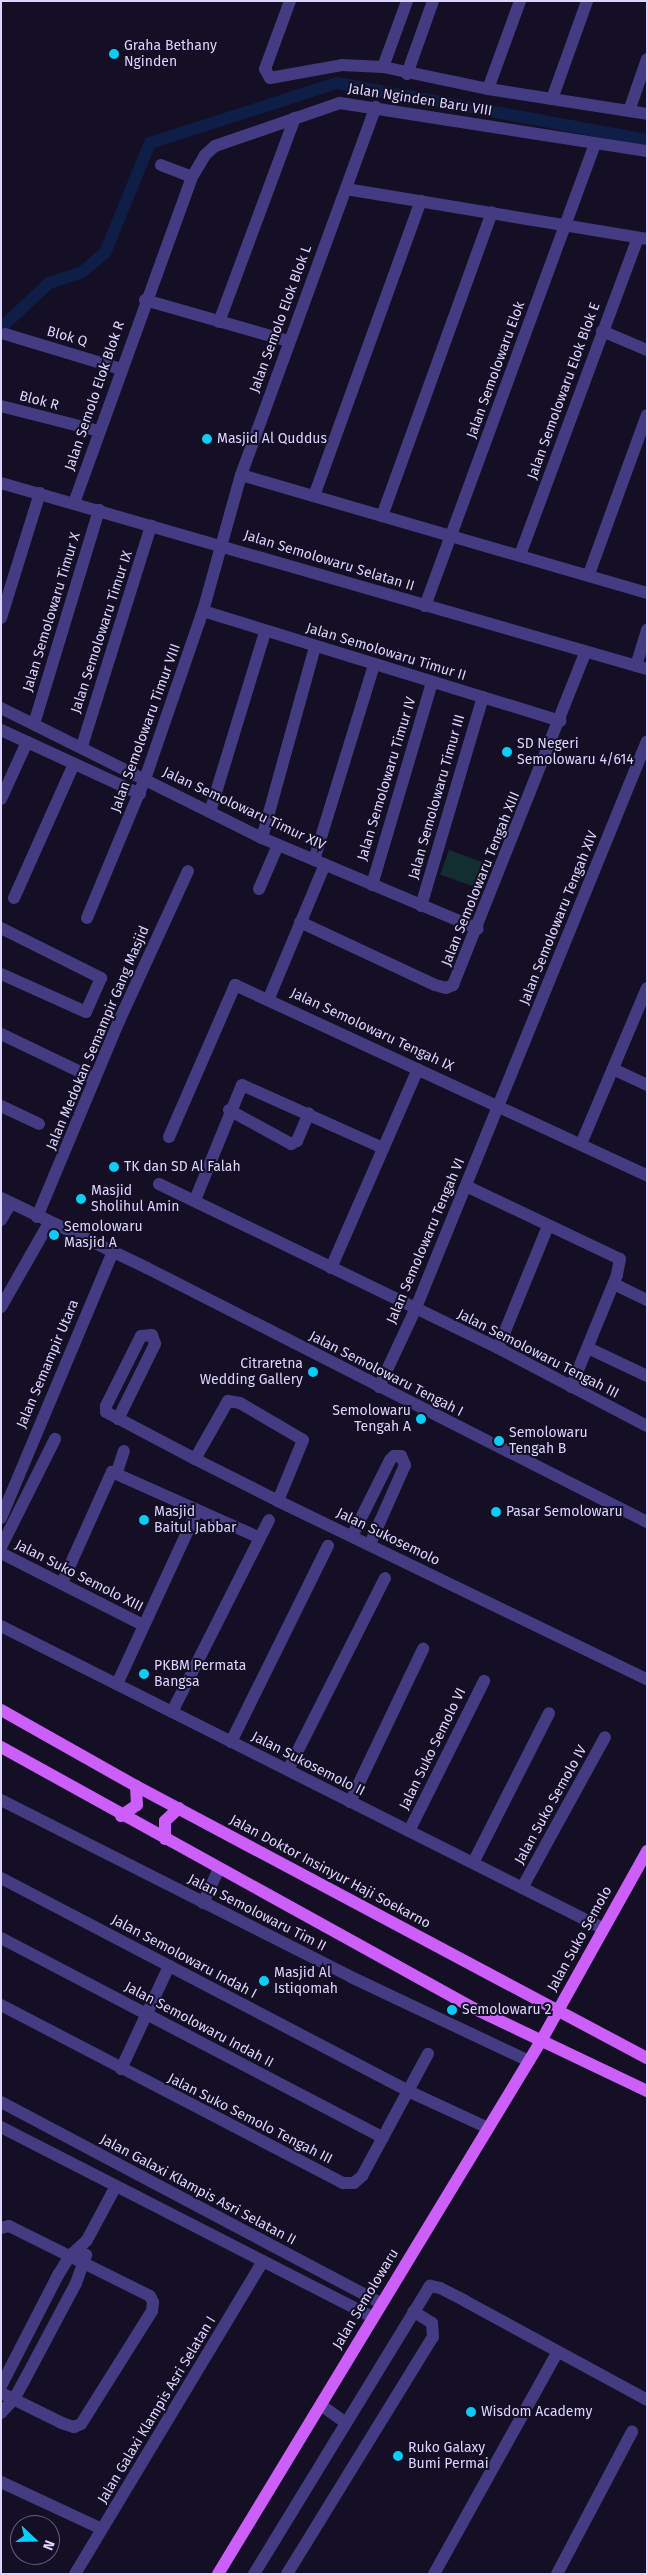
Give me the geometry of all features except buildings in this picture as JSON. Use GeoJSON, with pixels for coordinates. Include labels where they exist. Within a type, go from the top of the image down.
{"type":"FeatureCollection","features":[{"type":"Feature","properties":{"kind":"main road","name":"Jalan Doktor Insinyur Haji Soekarno"},"geometry":{"type":"LineString","coordinates":[[1,1710],[136,1786],[557,2013],[647,2058]]}},
{"type":"Feature","properties":{"kind":"main road"},"geometry":{"type":"LineString","coordinates":[[1,1747],[121,1816],[369,1952],[542,2041],[647,2091]]}},
{"type":"Feature","properties":{"kind":"main road"},"geometry":{"type":"LineString","coordinates":[[121,1816],[128,1814],[137,1805],[139,1794],[136,1786]]}},
{"type":"Feature","properties":{"kind":"main road"},"geometry":{"type":"LineString","coordinates":[[165,1839],[165,1821],[178,1808]]}},
{"type":"Feature","properties":{"kind":"main road","name":"Jalan Suko Semolo"},"geometry":{"type":"LineString","coordinates":[[542,2041],[602,1928],[647,1851]]}},
{"type":"Feature","properties":{"kind":"main road","name":"Jalan Semolowaru"},"geometry":{"type":"LineString","coordinates":[[218,2574],[334,2414],[373,2317],[542,2041]]}},
{"type":"Feature","properties":{"kind":"street"},"geometry":{"type":"LineString","coordinates":[[290,1],[265,69],[266,75],[270,78],[342,65],[383,67],[407,74],[488,89],[647,114]]}},
{"type":"Feature","properties":{"kind":"street"},"geometry":{"type":"LineString","coordinates":[[383,67],[407,1]]}},
{"type":"Feature","properties":{"kind":"street"},"geometry":{"type":"LineString","coordinates":[[407,74],[433,1]]}},
{"type":"Feature","properties":{"kind":"street"},"geometry":{"type":"LineString","coordinates":[[488,89],[520,1]]}},
{"type":"Feature","properties":{"kind":"street"},"geometry":{"type":"LineString","coordinates":[[552,99],[587,1]]}},
{"type":"Feature","properties":{"kind":"street"},"geometry":{"type":"LineString","coordinates":[[629,111],[647,59]]}},
{"type":"Feature","properties":{"kind":"street","name":"Jalan Nginden Baru VIII"},"geometry":{"type":"LineString","coordinates":[[145,300],[192,176],[205,155],[215,146],[340,103],[647,152]]}},
{"type":"Feature","properties":{"kind":"street","name":"Jalan Semolo Elok Blok L"},"geometry":{"type":"LineString","coordinates":[[221,544],[241,475],[288,341],[376,108]]}},
{"type":"Feature","properties":{"kind":"street"},"geometry":{"type":"LineString","coordinates":[[219,322],[295,118]]}},
{"type":"Feature","properties":{"kind":"street","name":"Jalan Semolowaru Elok"},"geometry":{"type":"LineString","coordinates":[[425,606],[595,144]]}},
{"type":"Feature","properties":{"kind":"street"},"geometry":{"type":"LineString","coordinates":[[161,165],[192,176]]}},
{"type":"Feature","properties":{"kind":"street"},"geometry":{"type":"LineString","coordinates":[[346,189],[642,238]]}},
{"type":"Feature","properties":{"kind":"street"},"geometry":{"type":"LineString","coordinates":[[314,496],[421,202]]}},
{"type":"Feature","properties":{"kind":"street"},"geometry":{"type":"LineString","coordinates":[[382,516],[492,212]]}},
{"type":"Feature","properties":{"kind":"street","name":"Jalan Semolowaru Elok Blok E"},"geometry":{"type":"LineString","coordinates":[[520,555],[602,331],[642,238]]}},
{"type":"Feature","properties":{"kind":"street"},"geometry":{"type":"LineString","coordinates":[[145,300],[288,341]]}},
{"type":"Feature","properties":{"kind":"street","name":"Jalan Semolo Elok Blok R"},"geometry":{"type":"LineString","coordinates":[[74,502],[145,300]]}},
{"type":"Feature","properties":{"kind":"street"},"geometry":{"type":"LineString","coordinates":[[602,331],[647,350]]}},
{"type":"Feature","properties":{"kind":"street","name":"Blok Q"},"geometry":{"type":"LineString","coordinates":[[5,334],[121,369]]}},
{"type":"Feature","properties":{"kind":"street","name":"Blok R"},"geometry":{"type":"LineString","coordinates":[[1,406],[99,432]]}},
{"type":"Feature","properties":{"kind":"street"},"geometry":{"type":"LineString","coordinates":[[589,574],[647,416]]}},
{"type":"Feature","properties":{"kind":"street"},"geometry":{"type":"LineString","coordinates":[[241,475],[589,574],[647,593]]}},
{"type":"Feature","properties":{"kind":"street","name":"Jalan Semolowaru Selatan II"},"geometry":{"type":"LineString","coordinates":[[1,482],[151,526],[221,544],[585,654],[641,668]]}},
{"type":"Feature","properties":{"kind":"street"},"geometry":{"type":"LineString","coordinates":[[1,618],[40,493]]}},
{"type":"Feature","properties":{"kind":"street","name":"Jalan Semolowaru Timur X"},"geometry":{"type":"LineString","coordinates":[[34,724],[99,510]]}},
{"type":"Feature","properties":{"kind":"street","name":"Jalan Semolowaru Timur IX"},"geometry":{"type":"LineString","coordinates":[[82,746],[151,526]]}},
{"type":"Feature","properties":{"kind":"street","name":"Jalan Semolowaru Timur VIII"},"geometry":{"type":"LineString","coordinates":[[87,918],[146,779],[203,611],[221,544]]}},
{"type":"Feature","properties":{"kind":"street","name":"Jalan Semolowaru Timur II"},"geometry":{"type":"LineString","coordinates":[[203,611],[374,666],[560,721]]}},
{"type":"Feature","properties":{"kind":"street"},"geometry":{"type":"LineString","coordinates":[[641,668],[647,630]]}},
{"type":"Feature","properties":{"kind":"street"},"geometry":{"type":"LineString","coordinates":[[210,812],[265,632]]}},
{"type":"Feature","properties":{"kind":"street"},"geometry":{"type":"LineString","coordinates":[[262,838],[315,647]]}},
{"type":"Feature","properties":{"kind":"street","name":"Jalan Semolowaru Tengah XIII"},"geometry":{"type":"LineString","coordinates":[[300,922],[446,988],[455,982],[478,929],[585,654]]}},
{"type":"Feature","properties":{"kind":"street"},"geometry":{"type":"LineString","coordinates":[[269,998],[300,922],[319,862],[374,666]]}},
{"type":"Feature","properties":{"kind":"street","name":"Jalan Semolowaru Timur IV"},"geometry":{"type":"LineString","coordinates":[[372,885],[432,682]]}},
{"type":"Feature","properties":{"kind":"street","name":"Jalan Semolowaru Timur III"},"geometry":{"type":"LineString","coordinates":[[421,906],[482,697]]}},
{"type":"Feature","properties":{"kind":"street","name":"Jalan Semolowaru Timur XIV"},"geometry":{"type":"LineString","coordinates":[[1,708],[82,746],[262,838],[478,929]]}},
{"type":"Feature","properties":{"kind":"street"},"geometry":{"type":"LineString","coordinates":[[1,730],[140,794]]}},
{"type":"Feature","properties":{"kind":"street","name":"Jalan Semolowaru Tengah XIV"},"geometry":{"type":"LineString","coordinates":[[497,1105],[647,741]]}},
{"type":"Feature","properties":{"kind":"street"},"geometry":{"type":"LineString","coordinates":[[1,799],[27,742]]}},
{"type":"Feature","properties":{"kind":"street"},"geometry":{"type":"LineString","coordinates":[[14,898],[74,764]]}},
{"type":"Feature","properties":{"kind":"street"},"geometry":{"type":"LineString","coordinates":[[259,889],[278,845]]}},
{"type":"Feature","properties":{"kind":"street","name":"Jalan Medokan Semampir Gang Masjid"},"geometry":{"type":"LineString","coordinates":[[37,1217],[188,871]]}},
{"type":"Feature","properties":{"kind":"street"},"geometry":{"type":"LineString","coordinates":[[1,928],[97,973],[101,980],[86,1012],[1,974]]}},
{"type":"Feature","properties":{"kind":"street","name":"Jalan Semolowaru Tengah IX"},"geometry":{"type":"LineString","coordinates":[[169,1137],[232,986],[238,985],[647,1175]]}},
{"type":"Feature","properties":{"kind":"street"},"geometry":{"type":"LineString","coordinates":[[581,1144],[647,988]]}},
{"type":"Feature","properties":{"kind":"street"},"geometry":{"type":"LineString","coordinates":[[1,1034],[96,1079]]}},
{"type":"Feature","properties":{"kind":"street"},"geometry":{"type":"LineString","coordinates":[[331,1268],[418,1069]]}},
{"type":"Feature","properties":{"kind":"street"},"geometry":{"type":"LineString","coordinates":[[613,1069],[647,1085]]}},
{"type":"Feature","properties":{"kind":"street"},"geometry":{"type":"LineString","coordinates":[[195,1200],[229,1110],[243,1084],[383,1148]]}},
{"type":"Feature","properties":{"kind":"street","name":"Jalan Semolowaru Tengah VI"},"geometry":{"type":"LineString","coordinates":[[379,1387],[415,1310],[497,1105]]}},
{"type":"Feature","properties":{"kind":"street"},"geometry":{"type":"LineString","coordinates":[[1,1106],[39,1124]]}},
{"type":"Feature","properties":{"kind":"street"},"geometry":{"type":"LineString","coordinates":[[229,1110],[291,1144],[297,1141],[309,1113]]}},
{"type":"Feature","properties":{"kind":"street","name":"Jalan Semolowaru Tengah III"},"geometry":{"type":"LineString","coordinates":[[159,1184],[195,1200],[415,1310],[498,1348],[647,1426]]}},
{"type":"Feature","properties":{"kind":"street"},"geometry":{"type":"LineString","coordinates":[[466,1186],[548,1226],[618,1256],[620,1268],[571,1387]]}},
{"type":"Feature","properties":{"kind":"street"},"geometry":{"type":"LineString","coordinates":[[1,1220],[6,1201]]}},
{"type":"Feature","properties":{"kind":"street","name":"Jalan Semolowaru Tengah I"},"geometry":{"type":"LineString","coordinates":[[6,1201],[49,1223],[112,1251],[647,1522]]}},
{"type":"Feature","properties":{"kind":"street"},"geometry":{"type":"LineString","coordinates":[[1,1306],[49,1223]]}},
{"type":"Feature","properties":{"kind":"street"},"geometry":{"type":"LineString","coordinates":[[498,1348],[548,1226]]}},
{"type":"Feature","properties":{"kind":"street","name":"Jalan Semampir Utara"},"geometry":{"type":"LineString","coordinates":[[1,1518],[112,1251]]}},
{"type":"Feature","properties":{"kind":"street"},"geometry":{"type":"LineString","coordinates":[[614,1284],[647,1300]]}},
{"type":"Feature","properties":{"kind":"street"},"geometry":{"type":"LineString","coordinates":[[150,1334],[156,1344],[118,1418],[106,1412],[106,1406],[141,1336],[150,1334]]}},
{"type":"Feature","properties":{"kind":"street"},"geometry":{"type":"LineString","coordinates":[[588,1348],[647,1376]]}},
{"type":"Feature","properties":{"kind":"street"},"geometry":{"type":"LineString","coordinates":[[195,1459],[224,1405],[230,1400],[240,1402],[303,1440],[303,1446],[278,1501]]}},
{"type":"Feature","properties":{"kind":"street","name":"Jalan Sukosemolo"},"geometry":{"type":"LineString","coordinates":[[118,1418],[278,1501],[647,1679]]}},
{"type":"Feature","properties":{"kind":"street"},"geometry":{"type":"LineString","coordinates":[[1,1547],[55,1439]]}},
{"type":"Feature","properties":{"kind":"street"},"geometry":{"type":"LineString","coordinates":[[117,1472],[124,1451]]}},
{"type":"Feature","properties":{"kind":"street"},"geometry":{"type":"LineString","coordinates":[[352,1536],[390,1460],[394,1456],[401,1456],[405,1465],[370,1544]]}},
{"type":"Feature","properties":{"kind":"street"},"geometry":{"type":"LineString","coordinates":[[62,1583],[109,1475],[117,1472],[197,1511],[260,1538]]}},
{"type":"Feature","properties":{"kind":"street"},"geometry":{"type":"LineString","coordinates":[[117,1684],[197,1511]]}},
{"type":"Feature","properties":{"kind":"street"},"geometry":{"type":"LineString","coordinates":[[172,1712],[269,1520]]}},
{"type":"Feature","properties":{"kind":"street"},"geometry":{"type":"LineString","coordinates":[[232,1742],[328,1546]]}},
{"type":"Feature","properties":{"kind":"street","name":"Jalan Suko Semolo XIII"},"geometry":{"type":"LineString","coordinates":[[1,1553],[143,1625]]}},
{"type":"Feature","properties":{"kind":"street"},"geometry":{"type":"LineString","coordinates":[[288,1770],[385,1578]]}},
{"type":"Feature","properties":{"kind":"street","name":"Jalan Sukosemolo II"},"geometry":{"type":"LineString","coordinates":[[1,1626],[602,1928]]}},
{"type":"Feature","properties":{"kind":"street"},"geometry":{"type":"LineString","coordinates":[[350,1802],[423,1649]]}},
{"type":"Feature","properties":{"kind":"street","name":"Jalan Suko Semolo VI"},"geometry":{"type":"LineString","coordinates":[[409,1831],[484,1681]]}},
{"type":"Feature","properties":{"kind":"street"},"geometry":{"type":"LineString","coordinates":[[473,1864],[549,1713]]}},
{"type":"Feature","properties":{"kind":"street","name":"Jalan Suko Semolo IV"},"geometry":{"type":"LineString","coordinates":[[522,1888],[605,1738]]}},
{"type":"Feature","properties":{"kind":"street","name":"Jalan Semolowaru Tim II"},"geometry":{"type":"LineString","coordinates":[[1,1800],[203,1903],[529,2061]]}},
{"type":"Feature","properties":{"kind":"street"},"geometry":{"type":"LineString","coordinates":[[203,1903],[219,1869]]}},
{"type":"Feature","properties":{"kind":"street","name":"Jalan Semolowaru Indah I"},"geometry":{"type":"LineString","coordinates":[[1,1878],[408,2091],[488,2128]]}},
{"type":"Feature","properties":{"kind":"street","name":"Jalan Semolowaru Indah II"},"geometry":{"type":"LineString","coordinates":[[1,1938],[383,2138]]}},
{"type":"Feature","properties":{"kind":"street"},"geometry":{"type":"LineString","coordinates":[[121,2069],[169,1966]]}},
{"type":"Feature","properties":{"kind":"street","name":"Jalan Suko Semolo Tengah III"},"geometry":{"type":"LineString","coordinates":[[1,2006],[343,2183],[354,2183],[362,2176],[428,2054]]}},
{"type":"Feature","properties":{"kind":"street","name":"Jalan Galaxi Klampis Asri Selatan II"},"geometry":{"type":"LineString","coordinates":[[1,2102],[381,2303]]}},
{"type":"Feature","properties":{"kind":"street"},"geometry":{"type":"LineString","coordinates":[[1,2127],[373,2317]]}},
{"type":"Feature","properties":{"kind":"street"},"geometry":{"type":"LineString","coordinates":[[1,2386],[70,2256],[87,2240],[116,2186]]}},
{"type":"Feature","properties":{"kind":"street"},"geometry":{"type":"LineString","coordinates":[[1,2228],[9,2226],[150,2296],[152,2311],[81,2424],[68,2426],[1,2393]]}},
{"type":"Feature","properties":{"kind":"street"},"geometry":{"type":"LineString","coordinates":[[1,2413],[14,2400],[85,2263],[87,2240]]}},
{"type":"Feature","properties":{"kind":"street","name":"Jalan Galaxi Klampis Asri Selatan I"},"geometry":{"type":"LineString","coordinates":[[75,2574],[263,2261]]}},
{"type":"Feature","properties":{"kind":"street"},"geometry":{"type":"LineString","coordinates":[[294,2276],[301,2261]]}},
{"type":"Feature","properties":{"kind":"street"},"geometry":{"type":"LineString","coordinates":[[254,2574],[334,2414],[413,2311],[426,2288],[440,2288],[647,2400]]}},
{"type":"Feature","properties":{"kind":"street"},"geometry":{"type":"LineString","coordinates":[[287,2574],[433,2337],[432,2323],[413,2311]]}},
{"type":"Feature","properties":{"kind":"street"},"geometry":{"type":"LineString","coordinates":[[434,2574],[557,2353]]}},
{"type":"Feature","properties":{"kind":"street"},"geometry":{"type":"LineString","coordinates":[[557,2574],[632,2432]]}},
{"type":"Feature","properties":{"kind":"street"},"geometry":{"type":"LineString","coordinates":[[1,2482],[102,2530]]}},
{"type":"Feature","properties":{"kind":"green space"},"geometry":{"type":"Polygon","coordinates":[[[449,850],[487,864],[478,888],[440,874],[449,850]]]}},
{"type":"Feature","properties":{"kind":"waterway"},"geometry":{"type":"LineString","coordinates":[[1,328],[49,283],[82,272],[105,253],[150,143],[337,83],[647,140]]}},
{"type":"Feature","properties":{"kind":"place","name":"Graha Bethany Nginden"},"geometry":{"type":"Point","coordinates":[114,54]}},
{"type":"Feature","properties":{"kind":"place","name":"Masjid Al Quddus"},"geometry":{"type":"Point","coordinates":[207,439]}},
{"type":"Feature","properties":{"kind":"place","name":"SD Negeri Semolowaru 4/614"},"geometry":{"type":"Point","coordinates":[507,752]}},
{"type":"Feature","properties":{"kind":"place","name":"TK dan SD Al Falah"},"geometry":{"type":"Point","coordinates":[114,1167]}},
{"type":"Feature","properties":{"kind":"place","name":"Masjid Sholihul Amin"},"geometry":{"type":"Point","coordinates":[81,1199]}},
{"type":"Feature","properties":{"kind":"place","name":"Semolowaru Masjid A"},"geometry":{"type":"Point","coordinates":[54,1235]}},
{"type":"Feature","properties":{"kind":"place","name":"Citraretna Wedding Gallery"},"geometry":{"type":"Point","coordinates":[313,1372]}},
{"type":"Feature","properties":{"kind":"place","name":"Semolowaru Tengah A"},"geometry":{"type":"Point","coordinates":[421,1419]}},
{"type":"Feature","properties":{"kind":"place","name":"Semolowaru Tengah B"},"geometry":{"type":"Point","coordinates":[499,1441]}},
{"type":"Feature","properties":{"kind":"place","name":"Pasar Semolowaru"},"geometry":{"type":"Point","coordinates":[496,1512]}},
{"type":"Feature","properties":{"kind":"place","name":"Masjid Baitul Jabbar"},"geometry":{"type":"Point","coordinates":[144,1520]}},
{"type":"Feature","properties":{"kind":"place","name":"PKBM Permata Bangsa"},"geometry":{"type":"Point","coordinates":[144,1674]}},
{"type":"Feature","properties":{"kind":"place","name":"Masjid Al Istiqomah"},"geometry":{"type":"Point","coordinates":[264,1981]}},
{"type":"Feature","properties":{"kind":"place","name":"Semolowaru 2"},"geometry":{"type":"Point","coordinates":[452,2010]}},
{"type":"Feature","properties":{"kind":"place","name":"Wisdom Academy"},"geometry":{"type":"Point","coordinates":[471,2412]}},
{"type":"Feature","properties":{"kind":"place","name":"Ruko Galaxy Bumi Permai"},"geometry":{"type":"Point","coordinates":[398,2456]}}]}
